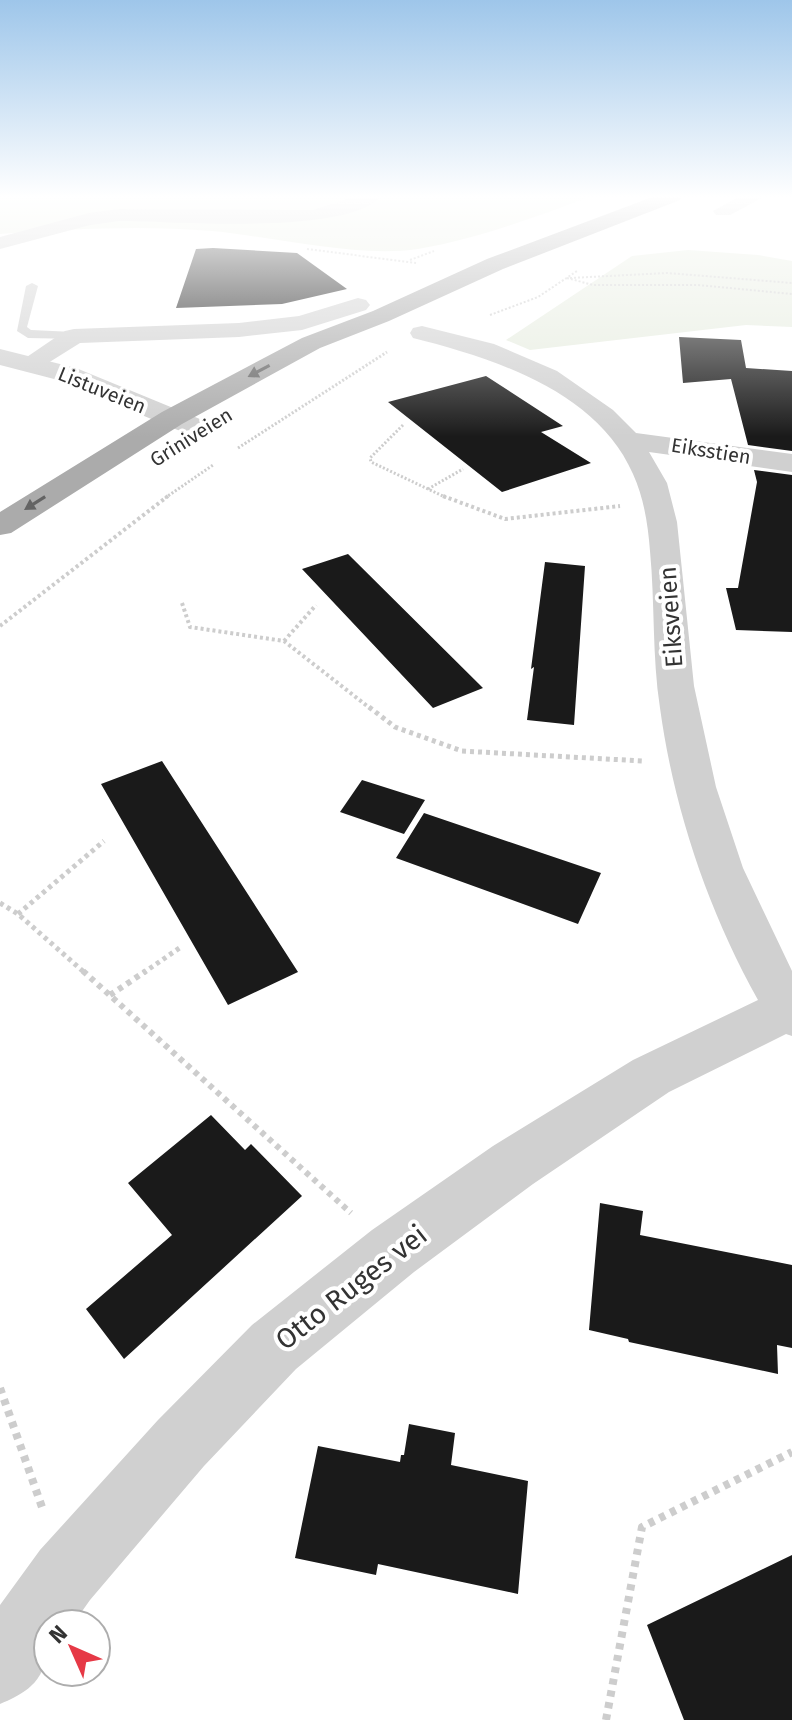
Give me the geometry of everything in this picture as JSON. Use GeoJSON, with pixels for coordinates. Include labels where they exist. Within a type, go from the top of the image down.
{"type":"FeatureCollection","features":[{"type":"Feature","properties":{"kind":"main road","name":"Griniveien"},"geometry":{"type":"LineString","coordinates":[[0,526],[172,418],[370,311],[463,276]]}},
{"type":"Feature","properties":{"kind":"main road","name":"Griniveien"},"geometry":{"type":"LineString","coordinates":[[0,558],[334,349],[370,311]]}},
{"type":"Feature","properties":{"kind":"street"},"geometry":{"type":"LineString","coordinates":[[31,363],[74,336],[239,330],[370,311]]}},
{"type":"Feature","properties":{"kind":"street","name":"Eiksveien"},"geometry":{"type":"LineString","coordinates":[[422,333],[470,343],[515,360],[582,400],[629,441],[646,469],[666,544],[671,646],[688,763],[707,827],[736,905],[790,1012]]}},
{"type":"Feature","properties":{"kind":"street","name":"Listuveien"},"geometry":{"type":"LineString","coordinates":[[0,357],[31,363],[202,430]]}},
{"type":"Feature","properties":{"kind":"street","name":"Eiksstien"},"geometry":{"type":"LineString","coordinates":[[629,441],[792,463]]}},
{"type":"Feature","properties":{"kind":"street","name":"Otto Ruges vei"},"geometry":{"type":"LineString","coordinates":[[0,1667],[65,1575],[181,1443],[274,1347],[393,1251],[513,1165],[651,1076],[790,1012]]}},
{"type":"Feature","properties":{"kind":"lane"},"geometry":{"type":"LineString","coordinates":[[32,286],[21,328],[28,334],[74,336]]}},
{"type":"Feature","properties":{"kind":"path"},"geometry":{"type":"LineString","coordinates":[[239,448],[422,333],[525,304],[566,278],[601,276]]}},
{"type":"Feature","properties":{"kind":"path"},"geometry":{"type":"LineString","coordinates":[[708,276],[792,283]]}},
{"type":"Feature","properties":{"kind":"path"},"geometry":{"type":"LineString","coordinates":[[566,278],[593,285],[711,286],[792,294]]}},
{"type":"Feature","properties":{"kind":"path"},"geometry":{"type":"LineString","coordinates":[[403,425],[370,458],[371,462],[487,515],[526,519],[656,502]]}},
{"type":"Feature","properties":{"kind":"path"},"geometry":{"type":"LineString","coordinates":[[0,626],[159,500],[212,465]]}},
{"type":"Feature","properties":{"kind":"path"},"geometry":{"type":"LineString","coordinates":[[428,489],[463,469]]}},
{"type":"Feature","properties":{"kind":"path"},"geometry":{"type":"LineString","coordinates":[[182,603],[190,627],[284,641],[395,727],[462,751],[688,763]]}},
{"type":"Feature","properties":{"kind":"path"},"geometry":{"type":"LineString","coordinates":[[284,641],[316,605]]}},
{"type":"Feature","properties":{"kind":"path"},"geometry":{"type":"LineString","coordinates":[[18,914],[104,841]]}},
{"type":"Feature","properties":{"kind":"path"},"geometry":{"type":"LineString","coordinates":[[0,903],[18,914],[110,995],[393,1251]]}},
{"type":"Feature","properties":{"kind":"path"},"geometry":{"type":"LineString","coordinates":[[110,995],[181,947]]}},
{"type":"Feature","properties":{"kind":"path"},"geometry":{"type":"LineString","coordinates":[[0,1388],[65,1575]]}},
{"type":"Feature","properties":{"kind":"path"},"geometry":{"type":"LineString","coordinates":[[606,1720],[642,1527],[792,1452]]}},
{"type":"Feature","properties":{"kind":"shaded area"},"geometry":{"type":"Polygon","coordinates":[[[602,276],[792,276],[792,327],[746,325],[530,350],[506,340],[602,276]]]}},
{"type":"Feature","properties":{"kind":"building"},"geometry":{"type":"Polygon","coordinates":[[[187,276],[329,276],[347,289],[282,304],[176,308],[187,276]]]}},
{"type":"Feature","properties":{"kind":"building"},"geometry":{"type":"Polygon","coordinates":[[[679,337],[741,340],[746,368],[792,371],[792,451],[748,445],[731,379],[683,383],[679,337]]]}},
{"type":"Feature","properties":{"kind":"building"},"geometry":{"type":"Polygon","coordinates":[[[486,376],[563,426],[541,432],[591,463],[502,492],[388,402],[486,376]]]}},
{"type":"Feature","properties":{"kind":"building"},"geometry":{"type":"Polygon","coordinates":[[[754,470],[792,475],[792,632],[736,630],[726,588],[738,588],[757,482],[754,470]]]}},
{"type":"Feature","properties":{"kind":"building"},"geometry":{"type":"Polygon","coordinates":[[[348,554],[483,688],[433,708],[302,569],[348,554]]]}},
{"type":"Feature","properties":{"kind":"building"},"geometry":{"type":"Polygon","coordinates":[[[545,562],[585,566],[574,725],[527,720],[545,562]]]}},
{"type":"Feature","properties":{"kind":"building"},"geometry":{"type":"Polygon","coordinates":[[[162,761],[298,972],[228,1005],[101,784],[162,761]]]}},
{"type":"Feature","properties":{"kind":"building"},"geometry":{"type":"Polygon","coordinates":[[[362,780],[425,800],[404,834],[340,812],[362,780]]]}},
{"type":"Feature","properties":{"kind":"building"},"geometry":{"type":"Polygon","coordinates":[[[424,813],[601,873],[578,924],[396,858],[424,813]]]}},
{"type":"Feature","properties":{"kind":"building"},"geometry":{"type":"Polygon","coordinates":[[[211,1115],[245,1150],[251,1144],[302,1196],[124,1359],[86,1309],[172,1235],[128,1183],[211,1115]]]}},
{"type":"Feature","properties":{"kind":"building"},"geometry":{"type":"Polygon","coordinates":[[[600,1203],[643,1211],[640,1235],[792,1265],[792,1348],[777,1345],[778,1374],[629,1342],[628,1339],[589,1330],[600,1203]]]}},
{"type":"Feature","properties":{"kind":"building"},"geometry":{"type":"Polygon","coordinates":[[[409,1424],[455,1433],[451,1465],[528,1481],[518,1594],[378,1564],[376,1575],[295,1558],[318,1446],[400,1462],[409,1424]]]}},
{"type":"Feature","properties":{"kind":"building"},"geometry":{"type":"Polygon","coordinates":[[[792,1555],[792,1720],[684,1720],[647,1625],[792,1555]]]}}]}
